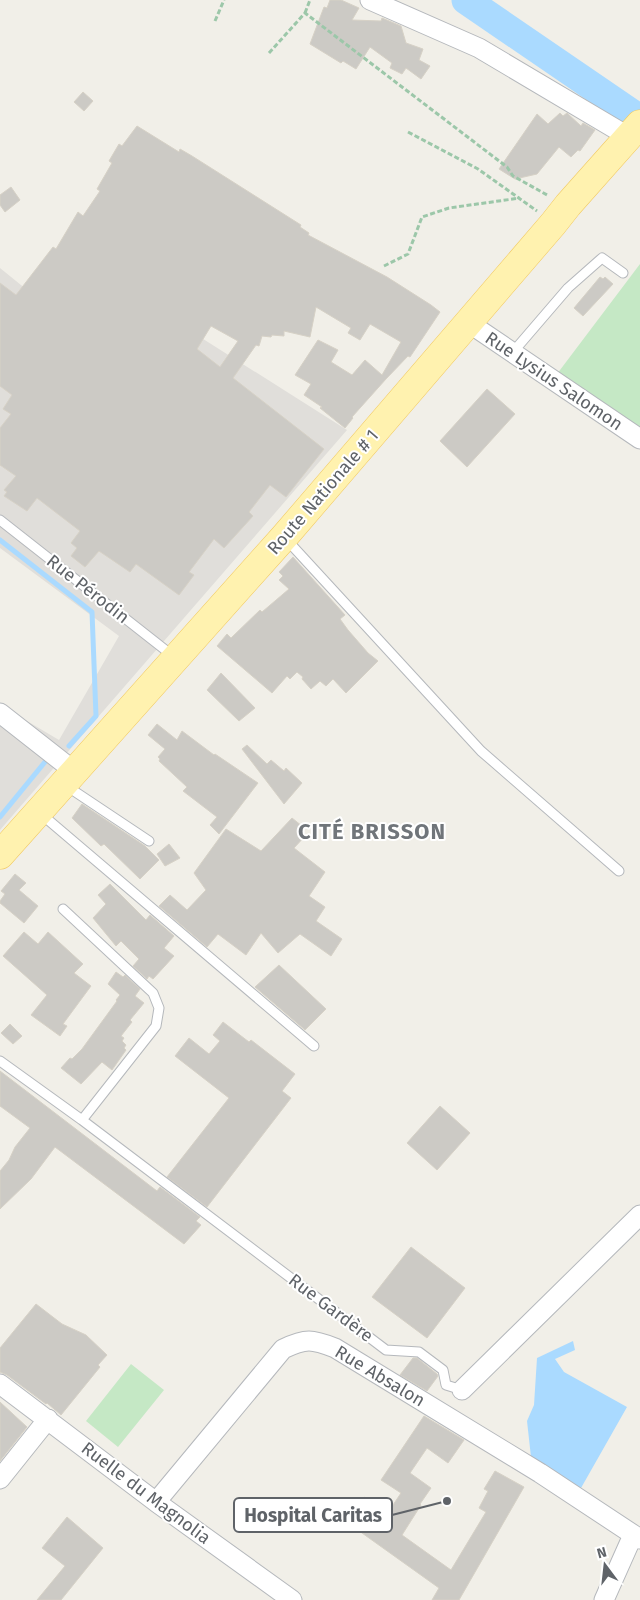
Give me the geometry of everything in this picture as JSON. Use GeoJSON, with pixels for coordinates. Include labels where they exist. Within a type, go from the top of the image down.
{"type":"FeatureCollection","features":[{"type":"Feature","properties":{"kind":"main road","name":"Route Nationale # 1"},"geometry":{"type":"LineString","coordinates":[[0,855],[284,537],[634,131]]}},
{"type":"Feature","properties":{"kind":"street"},"geometry":{"type":"LineString","coordinates":[[370,0],[479,48],[634,131]]}},
{"type":"Feature","properties":{"kind":"street","name":"Rue Lysius Salomon"},"geometry":{"type":"LineString","coordinates":[[468,323],[640,439]]}},
{"type":"Feature","properties":{"kind":"street"},"geometry":{"type":"LineString","coordinates":[[0,713],[69,778]]}},
{"type":"Feature","properties":{"kind":"street","name":"Rue Gardère"},"geometry":{"type":"LineString","coordinates":[[462,1390],[640,1215]]}},
{"type":"Feature","properties":{"kind":"street","name":"Rue Absalon"},"geometry":{"type":"LineString","coordinates":[[156,1502],[283,1349],[300,1341],[317,1341],[335,1348],[540,1473],[636,1537]]}},
{"type":"Feature","properties":{"kind":"street","name":"Ruelle du Magnolia"},"geometry":{"type":"LineString","coordinates":[[0,1384],[156,1502],[292,1600]]}},
{"type":"Feature","properties":{"kind":"street"},"geometry":{"type":"LineString","coordinates":[[0,1479],[48,1419]]}},
{"type":"Feature","properties":{"kind":"street"},"geometry":{"type":"LineString","coordinates":[[604,1600],[636,1537]]}},
{"type":"Feature","properties":{"kind":"lane"},"geometry":{"type":"LineString","coordinates":[[513,352],[568,288],[602,258],[623,273]]}},
{"type":"Feature","properties":{"kind":"lane","name":"Rue Pérodin"},"geometry":{"type":"LineString","coordinates":[[0,520],[175,658]]}},
{"type":"Feature","properties":{"kind":"lane"},"geometry":{"type":"LineString","coordinates":[[284,537],[481,751],[619,871]]}},
{"type":"Feature","properties":{"kind":"lane"},"geometry":{"type":"LineString","coordinates":[[69,778],[149,842]]}},
{"type":"Feature","properties":{"kind":"lane"},"geometry":{"type":"LineString","coordinates":[[38,811],[314,1046]]}},
{"type":"Feature","properties":{"kind":"lane"},"geometry":{"type":"LineString","coordinates":[[63,909],[153,992],[159,1008],[156,1026],[82,1120]]}},
{"type":"Feature","properties":{"kind":"lane","name":"Rue Gardère"},"geometry":{"type":"LineString","coordinates":[[0,1061],[82,1120],[386,1350],[419,1352],[443,1370],[446,1385],[462,1390]]}},
{"type":"Feature","properties":{"kind":"path"},"geometry":{"type":"LineString","coordinates":[[215,21],[224,0]]}},
{"type":"Feature","properties":{"kind":"path"},"geometry":{"type":"LineString","coordinates":[[269,53],[305,13],[310,0]]}},
{"type":"Feature","properties":{"kind":"path"},"geometry":{"type":"LineString","coordinates":[[305,13],[507,167],[513,176],[561,215]]}},
{"type":"Feature","properties":{"kind":"path"},"geometry":{"type":"LineString","coordinates":[[408,132],[478,169],[520,198],[561,215]]}},
{"type":"Feature","properties":{"kind":"path"},"geometry":{"type":"LineString","coordinates":[[384,266],[408,254],[422,217],[449,208],[520,198]]}},
{"type":"Feature","properties":{"kind":"shaded area"},"geometry":{"type":"Polygon","coordinates":[[[69,254],[347,430],[0,830],[0,705],[59,740],[119,636],[0,548],[0,268],[37,298],[69,254]]]}},
{"type":"Feature","properties":{"kind":"green space"},"geometry":{"type":"Polygon","coordinates":[[[640,264],[640,428],[557,374],[640,264]]]}},
{"type":"Feature","properties":{"kind":"green space"},"geometry":{"type":"Polygon","coordinates":[[[131,1364],[164,1390],[118,1447],[86,1421],[131,1364]]]}},
{"type":"Feature","properties":{"kind":"water"},"geometry":{"type":"Polygon","coordinates":[[[573,1341],[575,1350],[555,1359],[564,1372],[627,1407],[581,1488],[532,1466],[527,1421],[534,1405],[537,1358],[573,1341]]]}},
{"type":"Feature","properties":{"kind":"building"},"geometry":{"type":"Polygon","coordinates":[[[330,0],[341,0],[359,8],[352,20],[381,21],[382,18],[401,26],[406,43],[423,49],[419,60],[430,66],[421,79],[406,68],[402,74],[390,68],[392,63],[370,47],[356,69],[343,61],[341,63],[310,44],[324,7],[327,8],[330,0]]]}},
{"type":"Feature","properties":{"kind":"building"},"geometry":{"type":"Polygon","coordinates":[[[83,92],[93,101],[84,111],[74,102],[83,92]]]}},
{"type":"Feature","properties":{"kind":"building"},"geometry":{"type":"Polygon","coordinates":[[[560,113],[563,116],[567,113],[581,126],[583,123],[595,130],[580,151],[578,150],[571,157],[559,147],[537,174],[515,179],[499,169],[537,114],[548,124],[560,113]]]}},
{"type":"Feature","properties":{"kind":"building"},"geometry":{"type":"Polygon","coordinates":[[[137,126],[179,152],[180,149],[192,156],[301,225],[300,227],[309,233],[308,235],[387,277],[440,312],[410,357],[408,356],[386,379],[352,417],[345,428],[320,408],[322,407],[304,395],[311,384],[295,375],[318,340],[338,350],[331,362],[352,375],[365,360],[382,375],[401,342],[370,324],[360,340],[348,333],[351,328],[316,307],[310,337],[284,331],[284,336],[262,336],[259,346],[256,345],[233,378],[324,449],[286,497],[270,485],[249,512],[253,516],[224,548],[214,539],[189,572],[194,575],[179,595],[136,564],[130,572],[99,551],[85,567],[71,556],[77,548],[71,543],[80,531],[37,498],[27,511],[4,496],[7,492],[4,490],[16,476],[0,465],[0,428],[11,414],[3,409],[12,395],[0,386],[0,283],[16,295],[53,247],[56,249],[78,212],[83,216],[100,191],[97,189],[112,163],[109,161],[119,144],[122,146],[137,126]],[[211,326],[197,349],[220,367],[238,341],[211,326]]]}},
{"type":"Feature","properties":{"kind":"building"},"geometry":{"type":"Polygon","coordinates":[[[11,187],[20,200],[5,212],[0,205],[0,195],[11,187]]]}},
{"type":"Feature","properties":{"kind":"building"},"geometry":{"type":"Polygon","coordinates":[[[600,277],[603,279],[605,277],[613,284],[583,316],[574,308],[600,277]]]}},
{"type":"Feature","properties":{"kind":"building"},"geometry":{"type":"Polygon","coordinates":[[[487,389],[515,414],[467,467],[440,441],[487,389]]]}},
{"type":"Feature","properties":{"kind":"building"},"geometry":{"type":"Polygon","coordinates":[[[293,557],[345,615],[340,619],[348,630],[368,653],[378,661],[346,693],[333,679],[326,686],[320,681],[311,689],[297,672],[290,679],[287,676],[272,693],[217,646],[227,634],[231,638],[260,610],[262,612],[289,589],[279,580],[283,576],[279,572],[293,557]]]}},
{"type":"Feature","properties":{"kind":"building"},"geometry":{"type":"Polygon","coordinates":[[[221,673],[255,708],[239,721],[207,690],[221,673]]]}},
{"type":"Feature","properties":{"kind":"building"},"geometry":{"type":"Polygon","coordinates":[[[157,724],[177,740],[182,731],[214,755],[258,783],[219,834],[210,825],[217,817],[183,791],[187,787],[159,761],[158,757],[165,749],[148,735],[157,724]]]}},
{"type":"Feature","properties":{"kind":"building"},"geometry":{"type":"Polygon","coordinates":[[[247,745],[267,764],[271,760],[284,771],[286,768],[302,783],[284,804],[242,749],[247,745]]]}},
{"type":"Feature","properties":{"kind":"building"},"geometry":{"type":"Polygon","coordinates":[[[82,804],[145,846],[159,860],[140,879],[104,844],[101,846],[72,818],[82,804]]]}},
{"type":"Feature","properties":{"kind":"building"},"geometry":{"type":"Polygon","coordinates":[[[292,818],[302,826],[299,829],[306,835],[294,848],[325,872],[309,896],[325,907],[316,921],[342,939],[331,956],[300,934],[278,953],[261,933],[246,955],[218,934],[207,947],[159,906],[170,895],[187,910],[206,890],[194,873],[226,829],[261,851],[292,818]]]}},
{"type":"Feature","properties":{"kind":"building"},"geometry":{"type":"Polygon","coordinates":[[[169,844],[180,858],[165,866],[157,854],[169,844]]]}},
{"type":"Feature","properties":{"kind":"building"},"geometry":{"type":"Polygon","coordinates":[[[15,874],[26,883],[19,890],[38,906],[24,923],[0,903],[5,894],[1,891],[15,874]]]}},
{"type":"Feature","properties":{"kind":"building"},"geometry":{"type":"Polygon","coordinates":[[[110,884],[146,920],[150,915],[174,936],[164,948],[174,956],[153,979],[149,976],[147,979],[133,966],[139,959],[121,941],[116,946],[93,918],[106,904],[98,895],[110,884]]]}},
{"type":"Feature","properties":{"kind":"building"},"geometry":{"type":"Polygon","coordinates":[[[24,932],[38,944],[48,932],[83,964],[74,973],[91,986],[63,1024],[67,1026],[60,1036],[31,1015],[47,995],[3,956],[24,932]]]}},
{"type":"Feature","properties":{"kind":"building"},"geometry":{"type":"Polygon","coordinates":[[[279,965],[326,1009],[305,1030],[255,987],[279,965]]]}},
{"type":"Feature","properties":{"kind":"building"},"geometry":{"type":"Polygon","coordinates":[[[116,972],[123,977],[125,975],[140,989],[135,996],[144,1003],[130,1020],[132,1022],[121,1036],[124,1038],[122,1041],[126,1045],[124,1048],[126,1050],[112,1070],[102,1062],[81,1084],[61,1068],[82,1049],[117,1001],[120,995],[108,984],[116,972]]]}},
{"type":"Feature","properties":{"kind":"building"},"geometry":{"type":"Polygon","coordinates":[[[223,1022],[249,1042],[251,1040],[295,1074],[282,1091],[291,1098],[207,1207],[167,1177],[229,1098],[175,1056],[189,1038],[209,1054],[220,1041],[213,1035],[223,1022]]]}},
{"type":"Feature","properties":{"kind":"building"},"geometry":{"type":"Polygon","coordinates":[[[10,1024],[22,1036],[13,1044],[1,1033],[10,1024]]]}},
{"type":"Feature","properties":{"kind":"building"},"geometry":{"type":"Polygon","coordinates":[[[0,1071],[157,1191],[160,1187],[200,1217],[196,1221],[201,1225],[184,1244],[55,1147],[31,1179],[0,1209],[0,1171],[30,1128],[0,1106],[0,1071]]]}},
{"type":"Feature","properties":{"kind":"building"},"geometry":{"type":"Polygon","coordinates":[[[440,1106],[470,1133],[437,1170],[407,1143],[440,1106]]]}},
{"type":"Feature","properties":{"kind":"building"},"geometry":{"type":"Polygon","coordinates":[[[411,1247],[465,1288],[427,1338],[372,1297],[411,1247]]]}},
{"type":"Feature","properties":{"kind":"building"},"geometry":{"type":"Polygon","coordinates":[[[36,1304],[62,1324],[86,1335],[107,1355],[98,1365],[100,1367],[61,1415],[47,1403],[0,1372],[0,1348],[36,1304]]]}},
{"type":"Feature","properties":{"kind":"building"},"geometry":{"type":"Polygon","coordinates":[[[413,1358],[417,1358],[438,1376],[427,1391],[400,1375],[413,1358]]]}},
{"type":"Feature","properties":{"kind":"building"},"geometry":{"type":"Polygon","coordinates":[[[0,1402],[27,1427],[0,1461],[0,1402]]]}},
{"type":"Feature","properties":{"kind":"building"},"geometry":{"type":"Polygon","coordinates":[[[424,1416],[464,1440],[448,1463],[427,1448],[410,1473],[431,1488],[402,1535],[451,1570],[486,1512],[479,1508],[488,1491],[484,1489],[495,1471],[524,1487],[459,1600],[432,1600],[439,1588],[348,1523],[364,1497],[387,1514],[401,1493],[381,1480],[424,1416]]]}},
{"type":"Feature","properties":{"kind":"building"},"geometry":{"type":"Polygon","coordinates":[[[67,1517],[103,1548],[61,1600],[37,1600],[65,1566],[42,1548],[67,1517]]]}},
{"type":"Feature","properties":{"kind":"waterway"},"geometry":{"type":"LineString","coordinates":[[466,0],[640,119]]}},
{"type":"Feature","properties":{"kind":"waterway"},"geometry":{"type":"LineString","coordinates":[[0,540],[92,612],[96,716],[69,746]]}},
{"type":"Feature","properties":{"kind":"waterway"},"geometry":{"type":"LineString","coordinates":[[0,817],[49,757]]}},
{"type":"Feature","properties":{"kind":"place","name":"Hospital Caritas"},"geometry":{"type":"Point","coordinates":[447,1501]}},
{"type":"Feature","properties":{"kind":"district","name":"CITÉ BRISSON"},"geometry":{"type":"Point","coordinates":[372,831]}}]}
